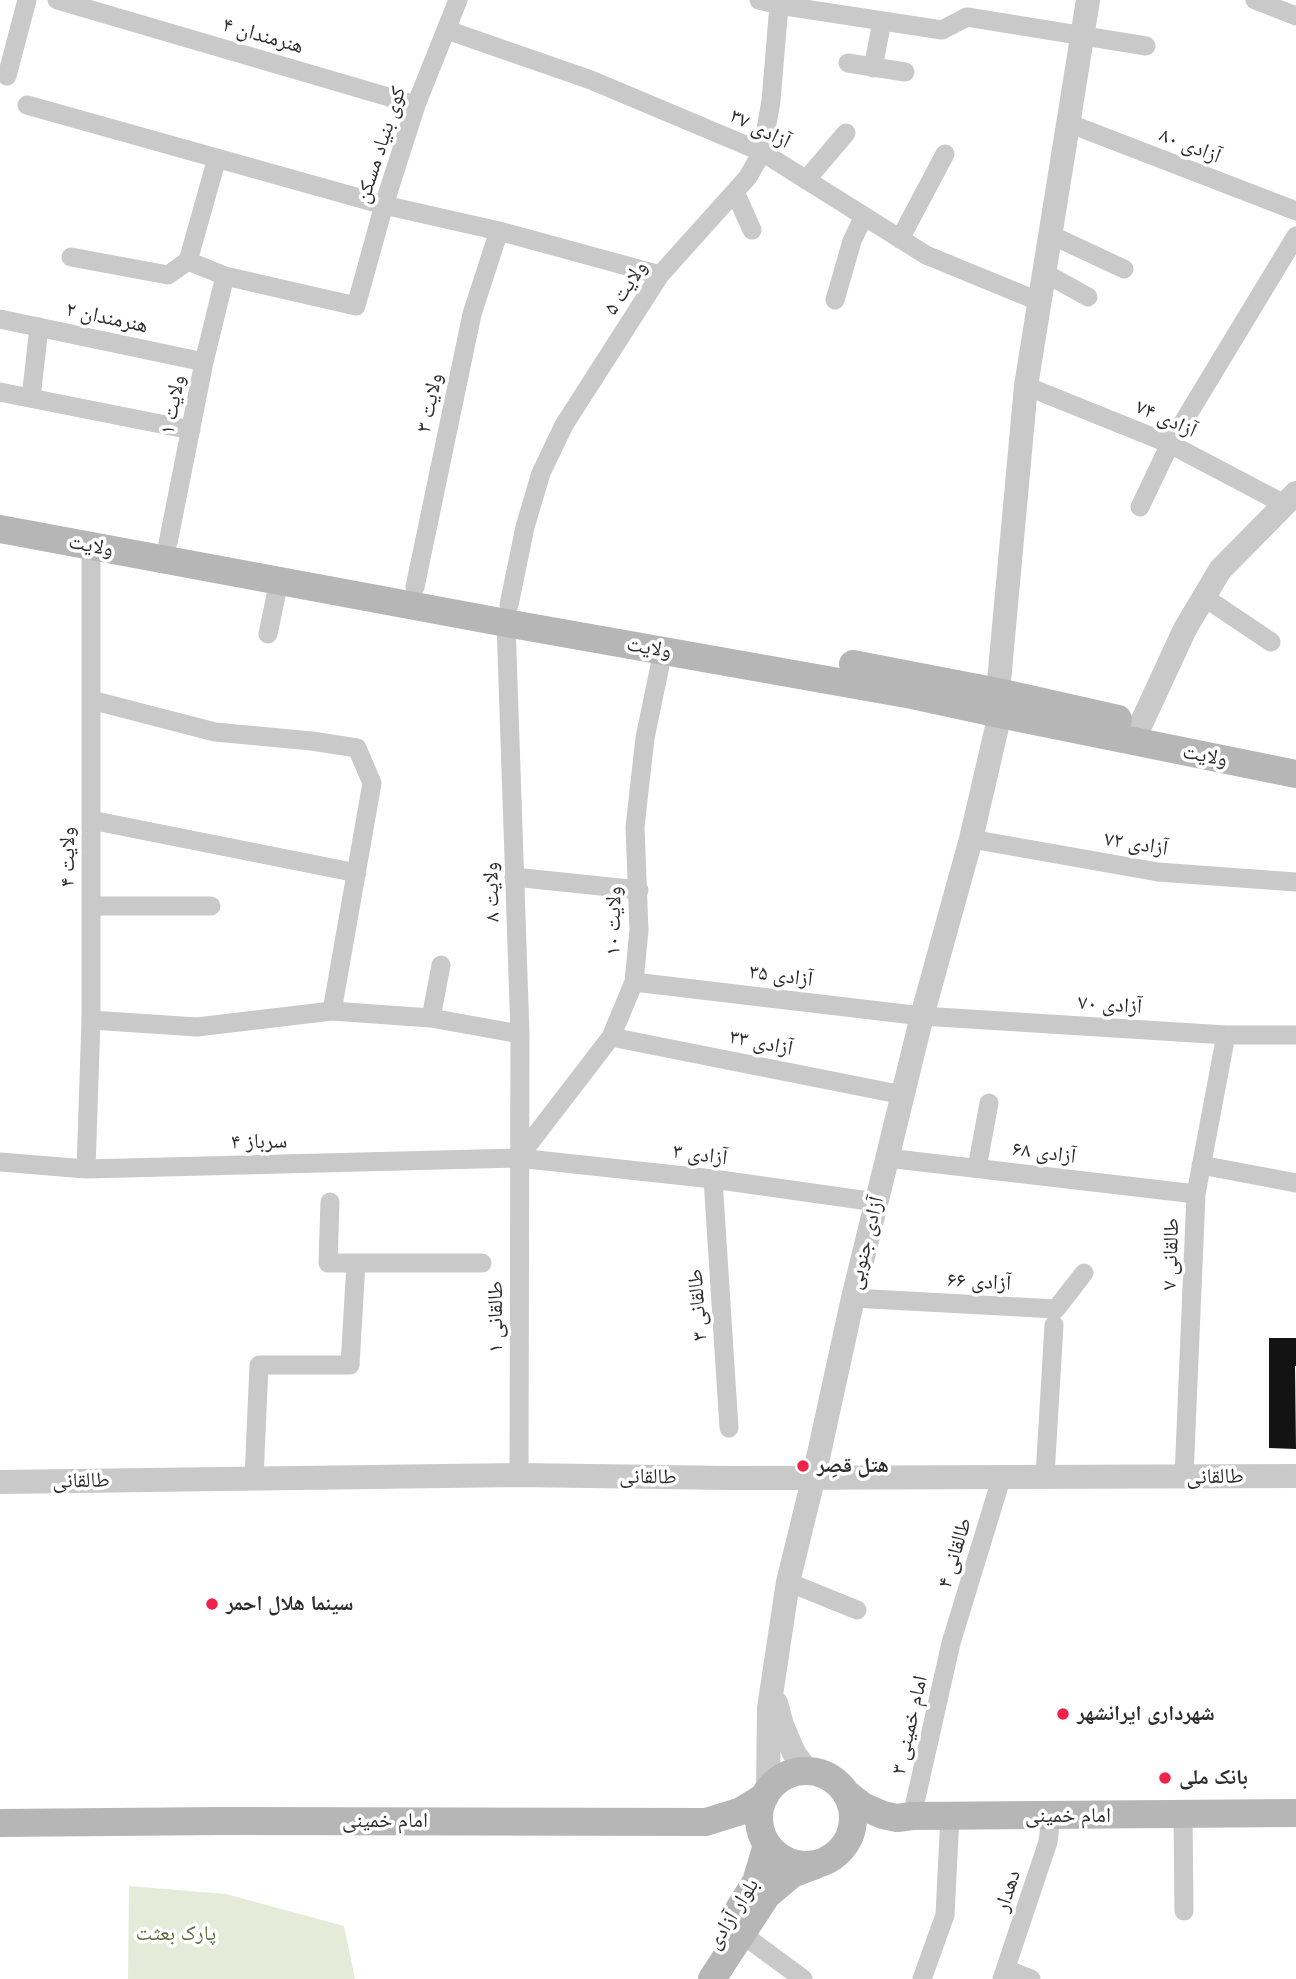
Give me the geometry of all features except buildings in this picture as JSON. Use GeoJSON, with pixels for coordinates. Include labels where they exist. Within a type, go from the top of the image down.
{"type":"FeatureCollection","features":[{"type":"Feature","properties":{"kind":"main road","name":"ولایت"},"geometry":{"type":"LineString","coordinates":[[0,512],[415,587],[507,614],[663,651],[912,695],[999,703],[1141,724],[1296,754]]}},
{"type":"Feature","properties":{"kind":"main road","name":"ولایت"},"geometry":{"type":"LineString","coordinates":[[0,529],[279,581],[901,673],[999,703],[1296,774]]}},
{"type":"Feature","properties":{"kind":"main road"},"geometry":{"type":"LineString","coordinates":[[807,1771],[836,1781],[846,1793],[853,1808],[854,1823],[850,1838],[835,1856],[815,1865],[788,1862],[776,1855],[764,1839],[759,1818],[761,1804],[766,1793],[778,1780],[791,1773],[807,1771]]}},
{"type":"Feature","properties":{"kind":"main road","name":"امام خمینی"},"geometry":{"type":"LineString","coordinates":[[0,1823],[706,1822],[741,1811],[766,1793]]}},
{"type":"Feature","properties":{"kind":"main road","name":"امام خمینی"},"geometry":{"type":"LineString","coordinates":[[846,1793],[864,1807],[883,1815],[905,1817],[1296,1813]]}},
{"type":"Feature","properties":{"kind":"main road","name":"بلوار آزادی"},"geometry":{"type":"LineString","coordinates":[[712,1979],[767,1895],[792,1874],[835,1856],[874,1829],[905,1817]]}},
{"type":"Feature","properties":{"kind":"main road"},"geometry":{"type":"LineString","coordinates":[[706,1822],[736,1824],[764,1839]]}},
{"type":"Feature","properties":{"kind":"main road","name":"بلوار آزادی"},"geometry":{"type":"LineString","coordinates":[[691,1979],[756,1882],[764,1839]]}},
{"type":"Feature","properties":{"kind":"street"},"geometry":{"type":"LineString","coordinates":[[7,76],[27,0]]}},
{"type":"Feature","properties":{"kind":"street","name":"هنرمندان ۴"},"geometry":{"type":"LineString","coordinates":[[57,0],[416,105]]}},
{"type":"Feature","properties":{"kind":"street","name":"کوی بنیاد مسکن"},"geometry":{"type":"LineString","coordinates":[[225,276],[356,306],[416,105],[458,0]]}},
{"type":"Feature","properties":{"kind":"street","name":"آزادی جنوبی"},"geometry":{"type":"LineString","coordinates":[[807,1771],[794,1753],[782,1725],[772,1688],[788,1581],[876,1202],[922,1016],[971,839],[999,703],[1026,386],[1088,0]]}},
{"type":"Feature","properties":{"kind":"street"},"geometry":{"type":"LineString","coordinates":[[1255,0],[1296,16]]}},
{"type":"Feature","properties":{"kind":"street"},"geometry":{"type":"LineString","coordinates":[[767,2],[942,30],[967,17],[1146,46]]}},
{"type":"Feature","properties":{"kind":"street","name":"ولایت ۵"},"geometry":{"type":"LineString","coordinates":[[507,614],[525,527],[541,473],[564,425],[660,275],[748,177],[762,152],[771,100],[767,2]]}},
{"type":"Feature","properties":{"kind":"street"},"geometry":{"type":"LineString","coordinates":[[873,68],[882,21]]}},
{"type":"Feature","properties":{"kind":"street","name":"آزادی ۳۷"},"geometry":{"type":"LineString","coordinates":[[447,30],[591,80],[762,152],[926,255],[1038,301]]}},
{"type":"Feature","properties":{"kind":"street"},"geometry":{"type":"LineString","coordinates":[[848,64],[905,72]]}},
{"type":"Feature","properties":{"kind":"street"},"geometry":{"type":"LineString","coordinates":[[27,105],[384,205],[499,231],[660,275]]}},
{"type":"Feature","properties":{"kind":"street","name":"آزادی ۸۰"},"geometry":{"type":"LineString","coordinates":[[1068,123],[1295,207]]}},
{"type":"Feature","properties":{"kind":"street"},"geometry":{"type":"LineString","coordinates":[[806,180],[846,132]]}},
{"type":"Feature","properties":{"kind":"street"},"geometry":{"type":"LineString","coordinates":[[900,239],[946,154]]}},
{"type":"Feature","properties":{"kind":"street"},"geometry":{"type":"LineString","coordinates":[[71,257],[168,275],[188,261],[217,158]]}},
{"type":"Feature","properties":{"kind":"street"},"geometry":{"type":"LineString","coordinates":[[735,192],[752,230]]}},
{"type":"Feature","properties":{"kind":"street"},"geometry":{"type":"LineString","coordinates":[[835,300],[852,241],[864,216]]}},
{"type":"Feature","properties":{"kind":"street","name":"ولایت ۳"},"geometry":{"type":"LineString","coordinates":[[415,587],[472,314],[499,231]]}},
{"type":"Feature","properties":{"kind":"street"},"geometry":{"type":"LineString","coordinates":[[1049,234],[1124,269]]}},
{"type":"Feature","properties":{"kind":"street"},"geometry":{"type":"LineString","coordinates":[[1140,507],[1170,444],[1296,236]]}},
{"type":"Feature","properties":{"kind":"street"},"geometry":{"type":"LineString","coordinates":[[188,261],[225,276]]}},
{"type":"Feature","properties":{"kind":"street"},"geometry":{"type":"LineString","coordinates":[[1043,272],[1088,297]]}},
{"type":"Feature","properties":{"kind":"street","name":"ولایت ۱"},"geometry":{"type":"LineString","coordinates":[[168,543],[204,362],[225,276]]}},
{"type":"Feature","properties":{"kind":"street","name":"هنرمندان ۲"},"geometry":{"type":"LineString","coordinates":[[0,319],[204,362]]}},
{"type":"Feature","properties":{"kind":"street"},"geometry":{"type":"LineString","coordinates":[[31,398],[39,327]]}},
{"type":"Feature","properties":{"kind":"street","name":"آزادی ۷۴"},"geometry":{"type":"LineString","coordinates":[[1026,386],[1170,444],[1290,498]]}},
{"type":"Feature","properties":{"kind":"street"},"geometry":{"type":"LineString","coordinates":[[0,392],[191,430]]}},
{"type":"Feature","properties":{"kind":"street"},"geometry":{"type":"LineString","coordinates":[[1141,724],[1185,629],[1220,570],[1290,498]]}},
{"type":"Feature","properties":{"kind":"street","name":"ولایت ۴"},"geometry":{"type":"LineString","coordinates":[[86,1169],[91,1020],[91,546]]}},
{"type":"Feature","properties":{"kind":"street"},"geometry":{"type":"LineString","coordinates":[[268,634],[279,581]]}},
{"type":"Feature","properties":{"kind":"street"},"geometry":{"type":"LineString","coordinates":[[1204,597],[1270,642]]}},
{"type":"Feature","properties":{"kind":"street","name":"ولایت ۸"},"geometry":{"type":"LineString","coordinates":[[507,614],[520,1034],[518,1158]]}},
{"type":"Feature","properties":{"kind":"street","name":"ولایت ۱۰"},"geometry":{"type":"LineString","coordinates":[[518,1158],[611,1037],[634,982],[639,930],[635,827],[645,738],[663,651]]}},
{"type":"Feature","properties":{"kind":"street"},"geometry":{"type":"LineString","coordinates":[[91,700],[215,732],[357,748],[372,783],[332,1011]]}},
{"type":"Feature","properties":{"kind":"street"},"geometry":{"type":"LineString","coordinates":[[91,820],[357,873]]}},
{"type":"Feature","properties":{"kind":"street","name":"آزادی ۷۲"},"geometry":{"type":"LineString","coordinates":[[971,839],[1158,872],[1296,882]]}},
{"type":"Feature","properties":{"kind":"street"},"geometry":{"type":"LineString","coordinates":[[514,877],[639,890]]}},
{"type":"Feature","properties":{"kind":"street"},"geometry":{"type":"LineString","coordinates":[[91,906],[211,906]]}},
{"type":"Feature","properties":{"kind":"street"},"geometry":{"type":"LineString","coordinates":[[431,1017],[440,965]]}},
{"type":"Feature","properties":{"kind":"street","name":"آزادی ۳۵"},"geometry":{"type":"LineString","coordinates":[[634,982],[922,1016]]}},
{"type":"Feature","properties":{"kind":"street"},"geometry":{"type":"LineString","coordinates":[[91,1020],[197,1027],[332,1011],[431,1017],[520,1034]]}},
{"type":"Feature","properties":{"kind":"street","name":"آزادی ۷۰"},"geometry":{"type":"LineString","coordinates":[[922,1016],[1226,1035],[1296,1035]]}},
{"type":"Feature","properties":{"kind":"street","name":"طالقانی ۷"},"geometry":{"type":"LineString","coordinates":[[1184,1477],[1196,1194],[1226,1035]]}},
{"type":"Feature","properties":{"kind":"street","name":"آزادی ۳۳"},"geometry":{"type":"LineString","coordinates":[[611,1037],[903,1095]]}},
{"type":"Feature","properties":{"kind":"street"},"geometry":{"type":"LineString","coordinates":[[977,1168],[989,1103]]}},
{"type":"Feature","properties":{"kind":"street","name":"سرباز ۴"},"geometry":{"type":"LineString","coordinates":[[0,1162],[86,1169],[518,1158]]}},
{"type":"Feature","properties":{"kind":"street","name":"آزادی ۳"},"geometry":{"type":"LineString","coordinates":[[518,1158],[713,1178],[876,1202]]}},
{"type":"Feature","properties":{"kind":"street","name":"طالقانی ۱"},"geometry":{"type":"LineString","coordinates":[[518,1158],[519,1475]]}},
{"type":"Feature","properties":{"kind":"street","name":"آزادی ۶۸"},"geometry":{"type":"LineString","coordinates":[[887,1158],[1196,1194]]}},
{"type":"Feature","properties":{"kind":"street"},"geometry":{"type":"LineString","coordinates":[[1201,1165],[1296,1183]]}},
{"type":"Feature","properties":{"kind":"street","name":"طالقانی ۳"},"geometry":{"type":"LineString","coordinates":[[713,1178],[729,1428]]}},
{"type":"Feature","properties":{"kind":"street"},"geometry":{"type":"LineString","coordinates":[[330,1202],[328,1263],[482,1263]]}},
{"type":"Feature","properties":{"kind":"street"},"geometry":{"type":"LineString","coordinates":[[254,1479],[259,1365],[351,1365],[356,1263]]}},
{"type":"Feature","properties":{"kind":"street","name":"آزادی ۶۶"},"geometry":{"type":"LineString","coordinates":[[853,1298],[1056,1309],[1084,1273]]}},
{"type":"Feature","properties":{"kind":"street"},"geometry":{"type":"LineString","coordinates":[[1045,1476],[1054,1325]]}},
{"type":"Feature","properties":{"kind":"street","name":"طالقانی"},"geometry":{"type":"LineString","coordinates":[[0,1482],[519,1475],[733,1478],[1296,1476]]}},
{"type":"Feature","properties":{"kind":"street","name":"طالقانی ۴"},"geometry":{"type":"LineString","coordinates":[[951,1643],[1002,1476]]}},
{"type":"Feature","properties":{"kind":"street"},"geometry":{"type":"LineString","coordinates":[[788,1581],[857,1611]]}},
{"type":"Feature","properties":{"kind":"street","name":"امام خمینی ۳"},"geometry":{"type":"LineString","coordinates":[[905,1817],[951,1643]]}},
{"type":"Feature","properties":{"kind":"street"},"geometry":{"type":"LineString","coordinates":[[766,1793],[772,1688]]}},
{"type":"Feature","properties":{"kind":"street"},"geometry":{"type":"LineString","coordinates":[[1183,1815],[1184,1911]]}},
{"type":"Feature","properties":{"kind":"street"},"geometry":{"type":"LineString","coordinates":[[922,1979],[945,1915],[950,1816]]}},
{"type":"Feature","properties":{"kind":"street","name":"دهدار"},"geometry":{"type":"LineString","coordinates":[[1004,1974],[1048,1842],[1051,1816]]}},
{"type":"Feature","properties":{"kind":"street"},"geometry":{"type":"LineString","coordinates":[[742,1934],[803,1979]]}},
{"type":"Feature","properties":{"kind":"street"},"geometry":{"type":"LineString","coordinates":[[1004,1974],[1031,1979]]}},
{"type":"Feature","properties":{"kind":"green space","name":"پارک بعثت"},"geometry":{"type":"Polygon","coordinates":[[[129,1886],[226,1894],[344,1926],[355,1979],[128,1979],[129,1886]]]}},
{"type":"Feature","properties":{"kind":"place","name":"هتل قصِر"},"geometry":{"type":"Point","coordinates":[803,1466]}},
{"type":"Feature","properties":{"kind":"place","name":"سینما هلال احمر"},"geometry":{"type":"Point","coordinates":[212,1604]}},
{"type":"Feature","properties":{"kind":"place","name":"شهرداری ایرانشهر"},"geometry":{"type":"Point","coordinates":[1063,1714]}},
{"type":"Feature","properties":{"kind":"place","name":"بانک ملی"},"geometry":{"type":"Point","coordinates":[1165,1778]}}]}
